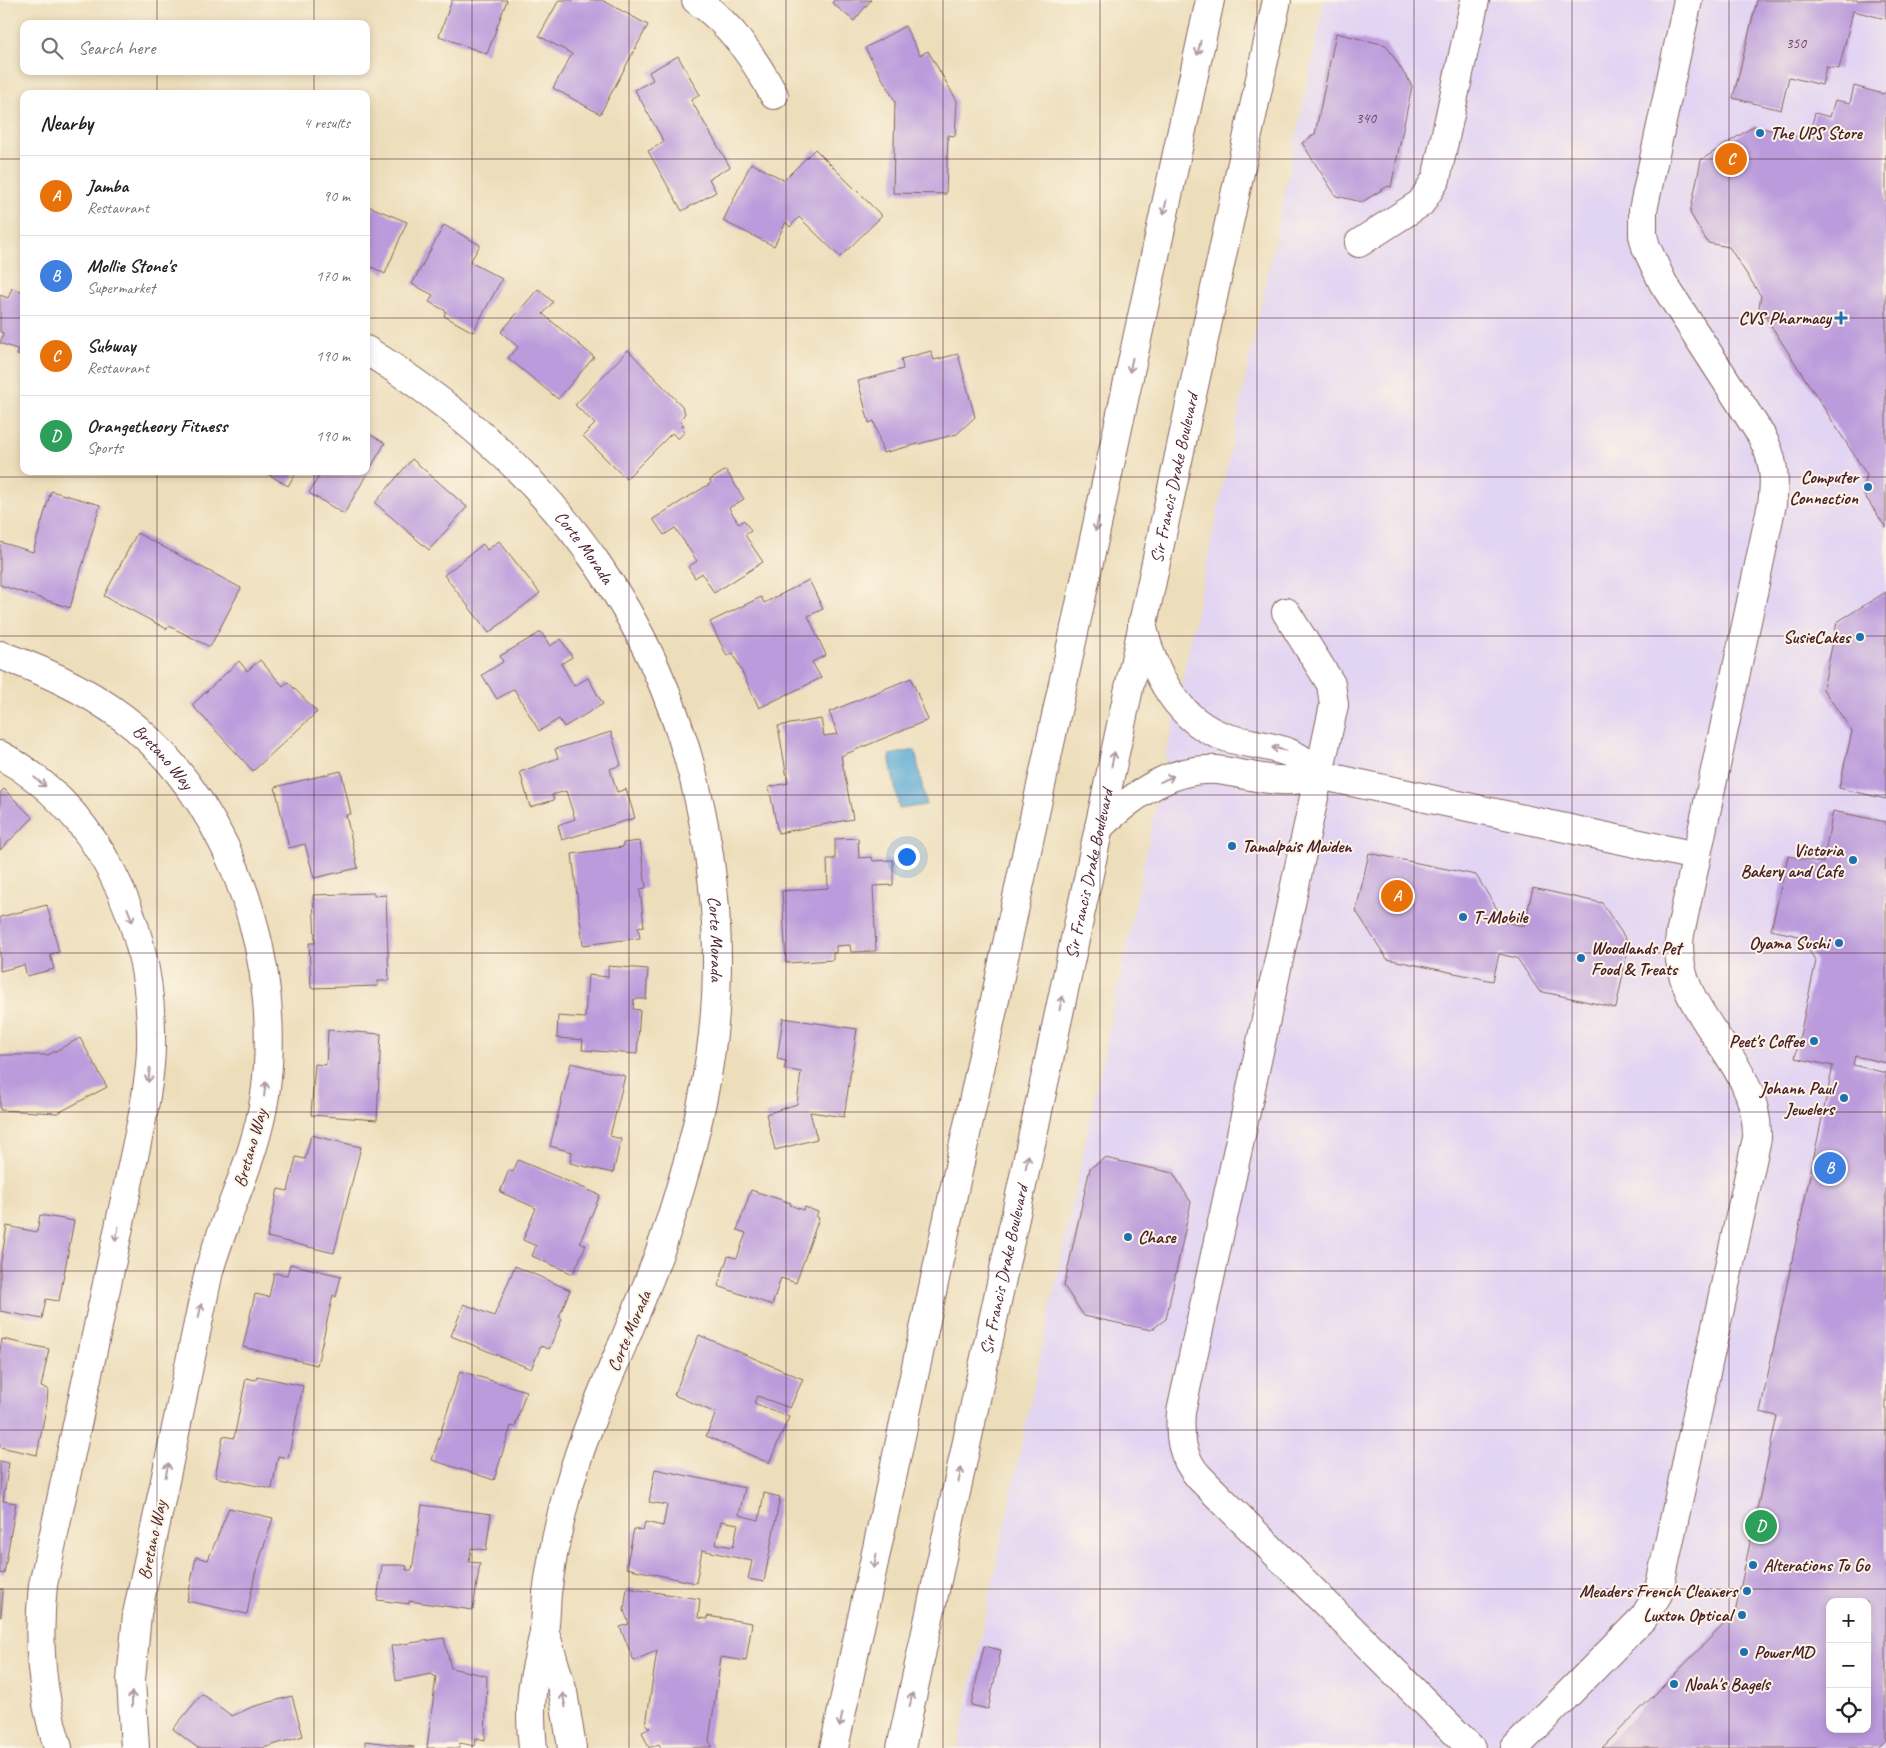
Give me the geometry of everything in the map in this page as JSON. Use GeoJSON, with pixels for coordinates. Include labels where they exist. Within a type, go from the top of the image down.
{"type":"FeatureCollection","features":[{"type":"Feature","properties":{"kind":"street"},"geometry":{"type":"LineString","coordinates":[[696,0],[717,16],[742,43],[774,95]]}},
{"type":"Feature","properties":{"kind":"street"},"geometry":{"type":"LineString","coordinates":[[834,1748],[1210,0]]}},
{"type":"Feature","properties":{"kind":"street","name":"Sir Francis Drake Boulevard"},"geometry":{"type":"LineString","coordinates":[[901,1748],[1276,0]]}},
{"type":"Feature","properties":{"kind":"street"},"geometry":{"type":"LineString","coordinates":[[1358,243],[1421,203],[1436,179],[1475,0]]}},
{"type":"Feature","properties":{"kind":"street"},"geometry":{"type":"LineString","coordinates":[[1515,1748],[1644,1617],[1658,1594],[1754,1150],[1756,1118],[1748,1090],[1736,1066],[1686,988],[1678,962],[1680,934],[1772,504],[1775,478],[1772,459],[1761,435],[1663,283],[1650,258],[1643,234],[1645,198],[1688,0]]}},
{"type":"Feature","properties":{"kind":"street","name":"Corte Morada"},"geometry":{"type":"LineString","coordinates":[[370,353],[436,396],[501,452],[556,511],[628,610],[648,650],[682,736],[696,785],[711,871],[718,945],[717,983],[711,1056],[704,1095],[680,1188],[652,1273],[600,1399],[569,1484],[552,1560],[544,1629],[532,1695],[532,1748]]}},
{"type":"Feature","properties":{"kind":"street"},"geometry":{"type":"LineString","coordinates":[[1286,612],[1328,677],[1334,691],[1334,705],[1181,1412],[1181,1445],[1190,1467],[1199,1477],[1471,1748]]}},
{"type":"Feature","properties":{"kind":"street"},"geometry":{"type":"LineString","coordinates":[[1142,623],[1157,670],[1176,700],[1196,721],[1229,738],[1290,752],[1302,758],[1319,775]]}},
{"type":"Feature","properties":{"kind":"street","name":"Bretano Way"},"geometry":{"type":"LineString","coordinates":[[0,655],[45,672],[92,696],[135,727],[173,768],[206,815],[232,863],[252,916],[266,976],[269,1035],[265,1096],[251,1156],[217,1242],[209,1271],[137,1614],[131,1680],[135,1748]]}},
{"type":"Feature","properties":{"kind":"street"},"geometry":{"type":"LineString","coordinates":[[0,755],[27,772],[55,795],[81,824],[98,847],[114,877],[137,934],[148,983],[150,1008],[150,1063],[142,1120],[43,1585],[39,1638],[40,1665],[50,1722],[58,1748]]}},
{"type":"Feature","properties":{"kind":"street"},"geometry":{"type":"LineString","coordinates":[[1099,827],[1124,805],[1149,788],[1188,771],[1213,770],[1285,781],[1319,775],[1696,856]]}},
{"type":"Feature","properties":{"kind":"street","name":"Corte Morada"},"geometry":{"type":"LineString","coordinates":[[544,1629],[563,1692],[572,1748]]}},
{"type":"Feature","properties":{"kind":"shaded area"},"geometry":{"type":"Polygon","coordinates":[[[1325,0],[1886,0],[1886,1748],[958,1748],[1325,0]]]}},
{"type":"Feature","properties":{"kind":"water"},"geometry":{"type":"Polygon","coordinates":[[[915,750],[926,805],[899,809],[889,755],[915,750]]]}},
{"type":"Feature","properties":{"kind":"building"},"geometry":{"type":"Polygon","coordinates":[[[452,0],[507,0],[487,54],[439,36],[452,0]]]}},
{"type":"Feature","properties":{"kind":"building"},"geometry":{"type":"Polygon","coordinates":[[[559,0],[602,0],[648,25],[600,114],[553,88],[572,54],[539,36],[559,0]]]}},
{"type":"Feature","properties":{"kind":"building"},"geometry":{"type":"Polygon","coordinates":[[[834,0],[871,0],[854,21],[832,3],[834,0]]]}},
{"type":"Feature","properties":{"kind":"building"},"geometry":{"type":"Polygon","coordinates":[[[1757,0],[1886,0],[1886,19],[1853,11],[1839,69],[1826,67],[1822,85],[1789,77],[1781,110],[1733,98],[1757,0]]]}},
{"type":"Feature","properties":{"kind":"building"},"geometry":{"type":"Polygon","coordinates":[[[905,26],[920,55],[928,51],[957,101],[955,136],[948,135],[946,194],[893,193],[895,101],[865,48],[905,26]]]}},
{"type":"Feature","properties":{"kind":"building"},"geometry":{"type":"Polygon","coordinates":[[[1336,33],[1386,45],[1412,86],[1391,187],[1388,186],[1362,202],[1336,196],[1302,143],[1315,134],[1336,33]]]}},
{"type":"Feature","properties":{"kind":"building"},"geometry":{"type":"Polygon","coordinates":[[[678,56],[700,95],[691,100],[730,167],[709,179],[716,192],[682,211],[648,151],[664,142],[635,90],[653,80],[649,72],[678,56]]]}},
{"type":"Feature","properties":{"kind":"building"},"geometry":{"type":"Polygon","coordinates":[[[1854,86],[1883,94],[1886,92],[1886,528],[1863,493],[1867,475],[1759,307],[1761,296],[1729,247],[1708,243],[1690,213],[1701,160],[1754,126],[1808,139],[1815,113],[1830,117],[1835,100],[1850,103],[1854,86]]]}},
{"type":"Feature","properties":{"kind":"building"},"geometry":{"type":"Polygon","coordinates":[[[815,149],[882,216],[840,257],[799,217],[790,227],[786,222],[774,246],[723,221],[751,163],[784,180],[815,149]]]}},
{"type":"Feature","properties":{"kind":"building"},"geometry":{"type":"Polygon","coordinates":[[[370,207],[407,222],[385,274],[370,266],[370,207]]]}},
{"type":"Feature","properties":{"kind":"building"},"geometry":{"type":"Polygon","coordinates":[[[444,225],[480,245],[470,262],[502,279],[473,332],[444,316],[446,311],[429,302],[433,295],[412,284],[444,225]]]}},
{"type":"Feature","properties":{"kind":"building"},"geometry":{"type":"Polygon","coordinates":[[[12,288],[20,291],[20,356],[17,355],[19,350],[0,343],[3,333],[0,332],[0,295],[8,298],[12,288]]]}},
{"type":"Feature","properties":{"kind":"building"},"geometry":{"type":"Polygon","coordinates":[[[538,289],[553,302],[543,314],[594,357],[558,399],[508,358],[518,347],[501,332],[538,289]]]}},
{"type":"Feature","properties":{"kind":"building"},"geometry":{"type":"Polygon","coordinates":[[[628,350],[682,406],[685,413],[680,421],[684,425],[681,427],[685,431],[678,439],[672,433],[626,479],[583,436],[595,424],[575,405],[628,350]]]}},
{"type":"Feature","properties":{"kind":"building"},"geometry":{"type":"Polygon","coordinates":[[[931,351],[934,360],[958,354],[975,417],[957,434],[883,453],[874,421],[869,423],[858,381],[903,369],[901,359],[931,351]]]}},
{"type":"Feature","properties":{"kind":"building"},"geometry":{"type":"Polygon","coordinates":[[[370,434],[385,443],[370,469],[370,434]]]}},
{"type":"Feature","properties":{"kind":"building"},"geometry":{"type":"Polygon","coordinates":[[[412,459],[467,507],[429,550],[375,503],[412,459]]]}},
{"type":"Feature","properties":{"kind":"building"},"geometry":{"type":"Polygon","coordinates":[[[726,470],[744,499],[729,508],[739,524],[744,520],[751,531],[745,535],[763,562],[714,593],[702,573],[695,578],[688,567],[697,561],[675,528],[664,535],[653,519],[711,483],[710,480],[726,470]]]}},
{"type":"Feature","properties":{"kind":"building"},"geometry":{"type":"Polygon","coordinates":[[[270,475],[295,475],[288,486],[270,475]]]}},
{"type":"Feature","properties":{"kind":"building"},"geometry":{"type":"Polygon","coordinates":[[[320,475],[367,475],[344,514],[309,493],[320,475]]]}},
{"type":"Feature","properties":{"kind":"building"},"geometry":{"type":"Polygon","coordinates":[[[51,491],[100,505],[70,608],[0,585],[0,542],[33,552],[51,491]]]}},
{"type":"Feature","properties":{"kind":"building"},"geometry":{"type":"Polygon","coordinates":[[[137,533],[241,588],[210,647],[169,626],[167,629],[104,596],[137,533]]]}},
{"type":"Feature","properties":{"kind":"building"},"geometry":{"type":"Polygon","coordinates":[[[499,541],[540,593],[489,633],[444,575],[483,544],[487,550],[499,541]]]}},
{"type":"Feature","properties":{"kind":"building"},"geometry":{"type":"Polygon","coordinates":[[[809,580],[823,609],[808,616],[826,655],[812,662],[821,678],[759,708],[733,653],[727,656],[710,622],[761,597],[764,603],[809,580]]]}},
{"type":"Feature","properties":{"kind":"building"},"geometry":{"type":"Polygon","coordinates":[[[1886,592],[1886,799],[1839,788],[1852,731],[1823,689],[1837,622],[1886,592]]]}},
{"type":"Feature","properties":{"kind":"building"},"geometry":{"type":"Polygon","coordinates":[[[541,632],[550,646],[561,639],[572,657],[561,664],[574,686],[588,678],[603,704],[564,727],[559,719],[539,731],[514,689],[497,699],[482,675],[503,662],[500,656],[541,632]]]}},
{"type":"Feature","properties":{"kind":"building"},"geometry":{"type":"Polygon","coordinates":[[[260,660],[283,686],[288,682],[317,712],[253,771],[192,705],[239,661],[247,671],[260,660]]]}},
{"type":"Feature","properties":{"kind":"building"},"geometry":{"type":"Polygon","coordinates":[[[911,678],[928,720],[841,756],[853,819],[778,833],[769,787],[788,783],[778,726],[821,719],[824,736],[838,734],[829,712],[911,678]]]}},
{"type":"Feature","properties":{"kind":"building"},"geometry":{"type":"Polygon","coordinates":[[[611,732],[621,765],[610,769],[617,792],[626,789],[635,818],[562,840],[558,825],[575,819],[566,791],[552,795],[554,800],[530,807],[520,772],[558,758],[555,749],[611,732]]]}},
{"type":"Feature","properties":{"kind":"building"},"geometry":{"type":"Polygon","coordinates":[[[341,771],[351,814],[346,815],[358,868],[314,878],[305,844],[289,848],[275,787],[341,771]]]}},
{"type":"Feature","properties":{"kind":"building"},"geometry":{"type":"Polygon","coordinates":[[[4,789],[33,818],[0,850],[0,793],[4,789]]]}},
{"type":"Feature","properties":{"kind":"building"},"geometry":{"type":"Polygon","coordinates":[[[1833,811],[1886,822],[1886,1063],[1855,1056],[1853,1065],[1886,1073],[1886,1740],[1878,1748],[1602,1748],[1735,1613],[1777,1416],[1760,1412],[1833,1066],[1795,1058],[1816,961],[1799,936],[1771,930],[1788,856],[1823,863],[1833,811]]]}},
{"type":"Feature","properties":{"kind":"building"},"geometry":{"type":"Polygon","coordinates":[[[858,838],[859,858],[872,857],[873,861],[893,860],[893,885],[873,886],[876,951],[851,952],[850,945],[836,946],[833,960],[786,963],[782,891],[828,888],[827,859],[835,859],[835,839],[858,838]]]}},
{"type":"Feature","properties":{"kind":"building"},"geometry":{"type":"Polygon","coordinates":[[[640,841],[646,888],[640,889],[644,926],[638,927],[640,938],[583,945],[572,854],[623,847],[623,843],[640,841]]]}},
{"type":"Feature","properties":{"kind":"building"},"geometry":{"type":"Polygon","coordinates":[[[1369,853],[1476,875],[1505,922],[1524,926],[1533,888],[1602,903],[1629,944],[1616,1008],[1539,991],[1517,958],[1499,954],[1493,981],[1387,959],[1356,911],[1369,853]]]}},
{"type":"Feature","properties":{"kind":"building"},"geometry":{"type":"Polygon","coordinates":[[[374,893],[374,896],[386,895],[389,981],[378,981],[378,986],[311,988],[309,943],[315,943],[313,895],[374,893]]]}},
{"type":"Feature","properties":{"kind":"building"},"geometry":{"type":"Polygon","coordinates":[[[47,905],[59,952],[50,954],[54,969],[27,976],[24,965],[0,971],[0,917],[47,905]]]}},
{"type":"Feature","properties":{"kind":"building"},"geometry":{"type":"Polygon","coordinates":[[[608,966],[648,969],[646,999],[634,999],[633,1009],[640,1010],[637,1054],[582,1050],[583,1040],[557,1038],[558,1016],[585,1018],[588,975],[608,977],[608,966]]]}},
{"type":"Feature","properties":{"kind":"building"},"geometry":{"type":"Polygon","coordinates":[[[783,1018],[857,1029],[844,1117],[810,1112],[817,1139],[775,1150],[766,1114],[797,1104],[801,1072],[784,1069],[786,1061],[777,1059],[783,1018]]]}},
{"type":"Feature","properties":{"kind":"building"},"geometry":{"type":"Polygon","coordinates":[[[328,1030],[381,1034],[377,1120],[311,1115],[315,1064],[326,1065],[328,1030]]]}},
{"type":"Feature","properties":{"kind":"building"},"geometry":{"type":"Polygon","coordinates":[[[80,1038],[107,1087],[58,1113],[0,1110],[0,1055],[48,1055],[80,1038]]]}},
{"type":"Feature","properties":{"kind":"building"},"geometry":{"type":"Polygon","coordinates":[[[571,1063],[625,1076],[610,1136],[621,1139],[613,1173],[570,1163],[572,1152],[550,1146],[571,1063]]]}},
{"type":"Feature","properties":{"kind":"building"},"geometry":{"type":"Polygon","coordinates":[[[311,1135],[361,1147],[334,1253],[267,1237],[278,1189],[288,1191],[296,1157],[305,1159],[311,1135]]]}},
{"type":"Feature","properties":{"kind":"building"},"geometry":{"type":"Polygon","coordinates":[[[1105,1158],[1173,1173],[1191,1202],[1166,1319],[1151,1330],[1084,1316],[1064,1286],[1090,1168],[1105,1158]]]}},
{"type":"Feature","properties":{"kind":"building"},"geometry":{"type":"Polygon","coordinates":[[[518,1160],[600,1195],[580,1242],[586,1245],[573,1274],[532,1256],[536,1246],[523,1240],[536,1208],[500,1192],[509,1170],[513,1172],[518,1160]]]}},
{"type":"Feature","properties":{"kind":"building"},"geometry":{"type":"Polygon","coordinates":[[[751,1190],[791,1203],[790,1205],[803,1210],[805,1207],[818,1212],[816,1216],[819,1218],[796,1283],[781,1278],[772,1305],[718,1286],[728,1256],[737,1258],[746,1233],[737,1230],[751,1190]]]}},
{"type":"Feature","properties":{"kind":"building"},"geometry":{"type":"Polygon","coordinates":[[[40,1215],[74,1221],[59,1301],[46,1299],[42,1319],[0,1311],[0,1267],[7,1226],[37,1232],[40,1215]]]}},
{"type":"Feature","properties":{"kind":"building"},"geometry":{"type":"Polygon","coordinates":[[[290,1264],[341,1276],[336,1297],[333,1295],[317,1365],[243,1347],[255,1294],[269,1297],[274,1273],[287,1275],[290,1264]]]}},
{"type":"Feature","properties":{"kind":"building"},"geometry":{"type":"Polygon","coordinates":[[[515,1266],[570,1290],[559,1317],[562,1319],[549,1349],[541,1346],[531,1369],[451,1336],[464,1304],[494,1316],[515,1266]]]}},
{"type":"Feature","properties":{"kind":"building"},"geometry":{"type":"Polygon","coordinates":[[[699,1335],[803,1379],[790,1408],[757,1396],[754,1403],[789,1417],[769,1463],[706,1436],[716,1413],[674,1395],[699,1335]]]}},
{"type":"Feature","properties":{"kind":"building"},"geometry":{"type":"Polygon","coordinates":[[[2,1339],[49,1349],[41,1387],[48,1389],[47,1403],[37,1455],[0,1447],[0,1350],[2,1339]]]}},
{"type":"Feature","properties":{"kind":"building"},"geometry":{"type":"Polygon","coordinates":[[[460,1371],[526,1391],[515,1427],[511,1426],[494,1480],[432,1460],[460,1371]]]}},
{"type":"Feature","properties":{"kind":"building"},"geometry":{"type":"Polygon","coordinates":[[[257,1376],[303,1386],[288,1458],[278,1456],[272,1489],[215,1477],[223,1436],[234,1438],[246,1378],[256,1380],[257,1376]]]}},
{"type":"Feature","properties":{"kind":"building"},"geometry":{"type":"Polygon","coordinates":[[[0,1461],[9,1463],[3,1501],[16,1503],[4,1574],[0,1573],[0,1461]]]}},
{"type":"Feature","properties":{"kind":"building"},"geometry":{"type":"Polygon","coordinates":[[[655,1469],[745,1488],[739,1515],[759,1520],[764,1493],[780,1497],[764,1582],[748,1579],[752,1561],[702,1550],[696,1583],[626,1568],[634,1529],[643,1531],[645,1522],[663,1526],[667,1505],[649,1502],[655,1469]],[[721,1521],[716,1544],[733,1547],[738,1524],[721,1521]]]}},
{"type":"Feature","properties":{"kind":"building"},"geometry":{"type":"Polygon","coordinates":[[[422,1505],[491,1514],[486,1550],[471,1548],[469,1562],[480,1563],[473,1610],[409,1601],[409,1604],[377,1600],[382,1565],[402,1565],[407,1566],[406,1570],[412,1570],[422,1505]]]}},
{"type":"Feature","properties":{"kind":"building"},"geometry":{"type":"Polygon","coordinates":[[[229,1508],[273,1518],[255,1574],[247,1614],[187,1601],[196,1557],[208,1560],[229,1508]]]}},
{"type":"Feature","properties":{"kind":"building"},"geometry":{"type":"Polygon","coordinates":[[[627,1588],[700,1599],[698,1618],[707,1619],[707,1616],[752,1623],[746,1661],[721,1657],[709,1741],[713,1747],[661,1748],[659,1744],[649,1748],[642,1732],[650,1728],[646,1725],[657,1650],[634,1661],[620,1627],[629,1624],[624,1610],[627,1588]]]}},
{"type":"Feature","properties":{"kind":"building"},"geometry":{"type":"Polygon","coordinates":[[[0,1589],[3,1589],[1,1617],[0,1617],[0,1589]]]}},
{"type":"Feature","properties":{"kind":"building"},"geometry":{"type":"Polygon","coordinates":[[[444,1638],[451,1668],[487,1676],[485,1740],[476,1738],[475,1746],[460,1743],[459,1748],[427,1748],[436,1677],[431,1674],[396,1681],[391,1646],[444,1638]]]}},
{"type":"Feature","properties":{"kind":"building"},"geometry":{"type":"Polygon","coordinates":[[[984,1646],[1001,1650],[988,1709],[971,1705],[984,1646]]]}},
{"type":"Feature","properties":{"kind":"building"},"geometry":{"type":"Polygon","coordinates":[[[202,1694],[232,1716],[252,1707],[292,1696],[303,1736],[263,1748],[198,1748],[173,1729],[202,1694]]]}},
{"type":"Feature","properties":{"kind":"building"},"geometry":{"type":"Polygon","coordinates":[[[365,1741],[414,1747],[414,1748],[365,1748],[365,1741]]]}},
{"type":"Feature","properties":{"kind":"place","name":"The UPS Store"},"geometry":{"type":"Point","coordinates":[1760,133]}},
{"type":"Feature","properties":{"kind":"place","name":"Subway"},"geometry":{"type":"Point","coordinates":[1731,159]}},
{"type":"Feature","properties":{"kind":"place","name":"CVS Pharmacy"},"geometry":{"type":"Point","coordinates":[1841,318]}},
{"type":"Feature","properties":{"kind":"place","name":"Computer Connection"},"geometry":{"type":"Point","coordinates":[1868,487]}},
{"type":"Feature","properties":{"kind":"place","name":"SusieCakes"},"geometry":{"type":"Point","coordinates":[1860,637]}},
{"type":"Feature","properties":{"kind":"place","name":"Tamalpais Maiden"},"geometry":{"type":"Point","coordinates":[1232,846]}},
{"type":"Feature","properties":{"kind":"place","name":"Victoria Bakery and Cafe"},"geometry":{"type":"Point","coordinates":[1853,860]}},
{"type":"Feature","properties":{"kind":"place","name":"Jamba"},"geometry":{"type":"Point","coordinates":[1397,896]}},
{"type":"Feature","properties":{"kind":"place","name":"T-Mobile"},"geometry":{"type":"Point","coordinates":[1463,917]}},
{"type":"Feature","properties":{"kind":"place","name":"Oyama Sushi"},"geometry":{"type":"Point","coordinates":[1839,943]}},
{"type":"Feature","properties":{"kind":"place","name":"Woodlands Pet Food & Treats"},"geometry":{"type":"Point","coordinates":[1581,958]}},
{"type":"Feature","properties":{"kind":"place","name":"Peet's Coffee"},"geometry":{"type":"Point","coordinates":[1814,1041]}},
{"type":"Feature","properties":{"kind":"place","name":"Johann Paul Jewelers"},"geometry":{"type":"Point","coordinates":[1844,1098]}},
{"type":"Feature","properties":{"kind":"place","name":"Mollie Stone's"},"geometry":{"type":"Point","coordinates":[1830,1168]}},
{"type":"Feature","properties":{"kind":"place","name":"Chase"},"geometry":{"type":"Point","coordinates":[1128,1237]}},
{"type":"Feature","properties":{"kind":"place","name":"Orangetheory Fitness"},"geometry":{"type":"Point","coordinates":[1761,1526]}},
{"type":"Feature","properties":{"kind":"place","name":"Alterations To Go"},"geometry":{"type":"Point","coordinates":[1753,1565]}},
{"type":"Feature","properties":{"kind":"place","name":"Meaders French Cleaners"},"geometry":{"type":"Point","coordinates":[1747,1591]}},
{"type":"Feature","properties":{"kind":"place","name":"Luxton Optical"},"geometry":{"type":"Point","coordinates":[1742,1615]}},
{"type":"Feature","properties":{"kind":"place","name":"PowerMD"},"geometry":{"type":"Point","coordinates":[1744,1652]}},
{"type":"Feature","properties":{"kind":"place","name":"Noah's Bagels"},"geometry":{"type":"Point","coordinates":[1674,1684]}}]}
